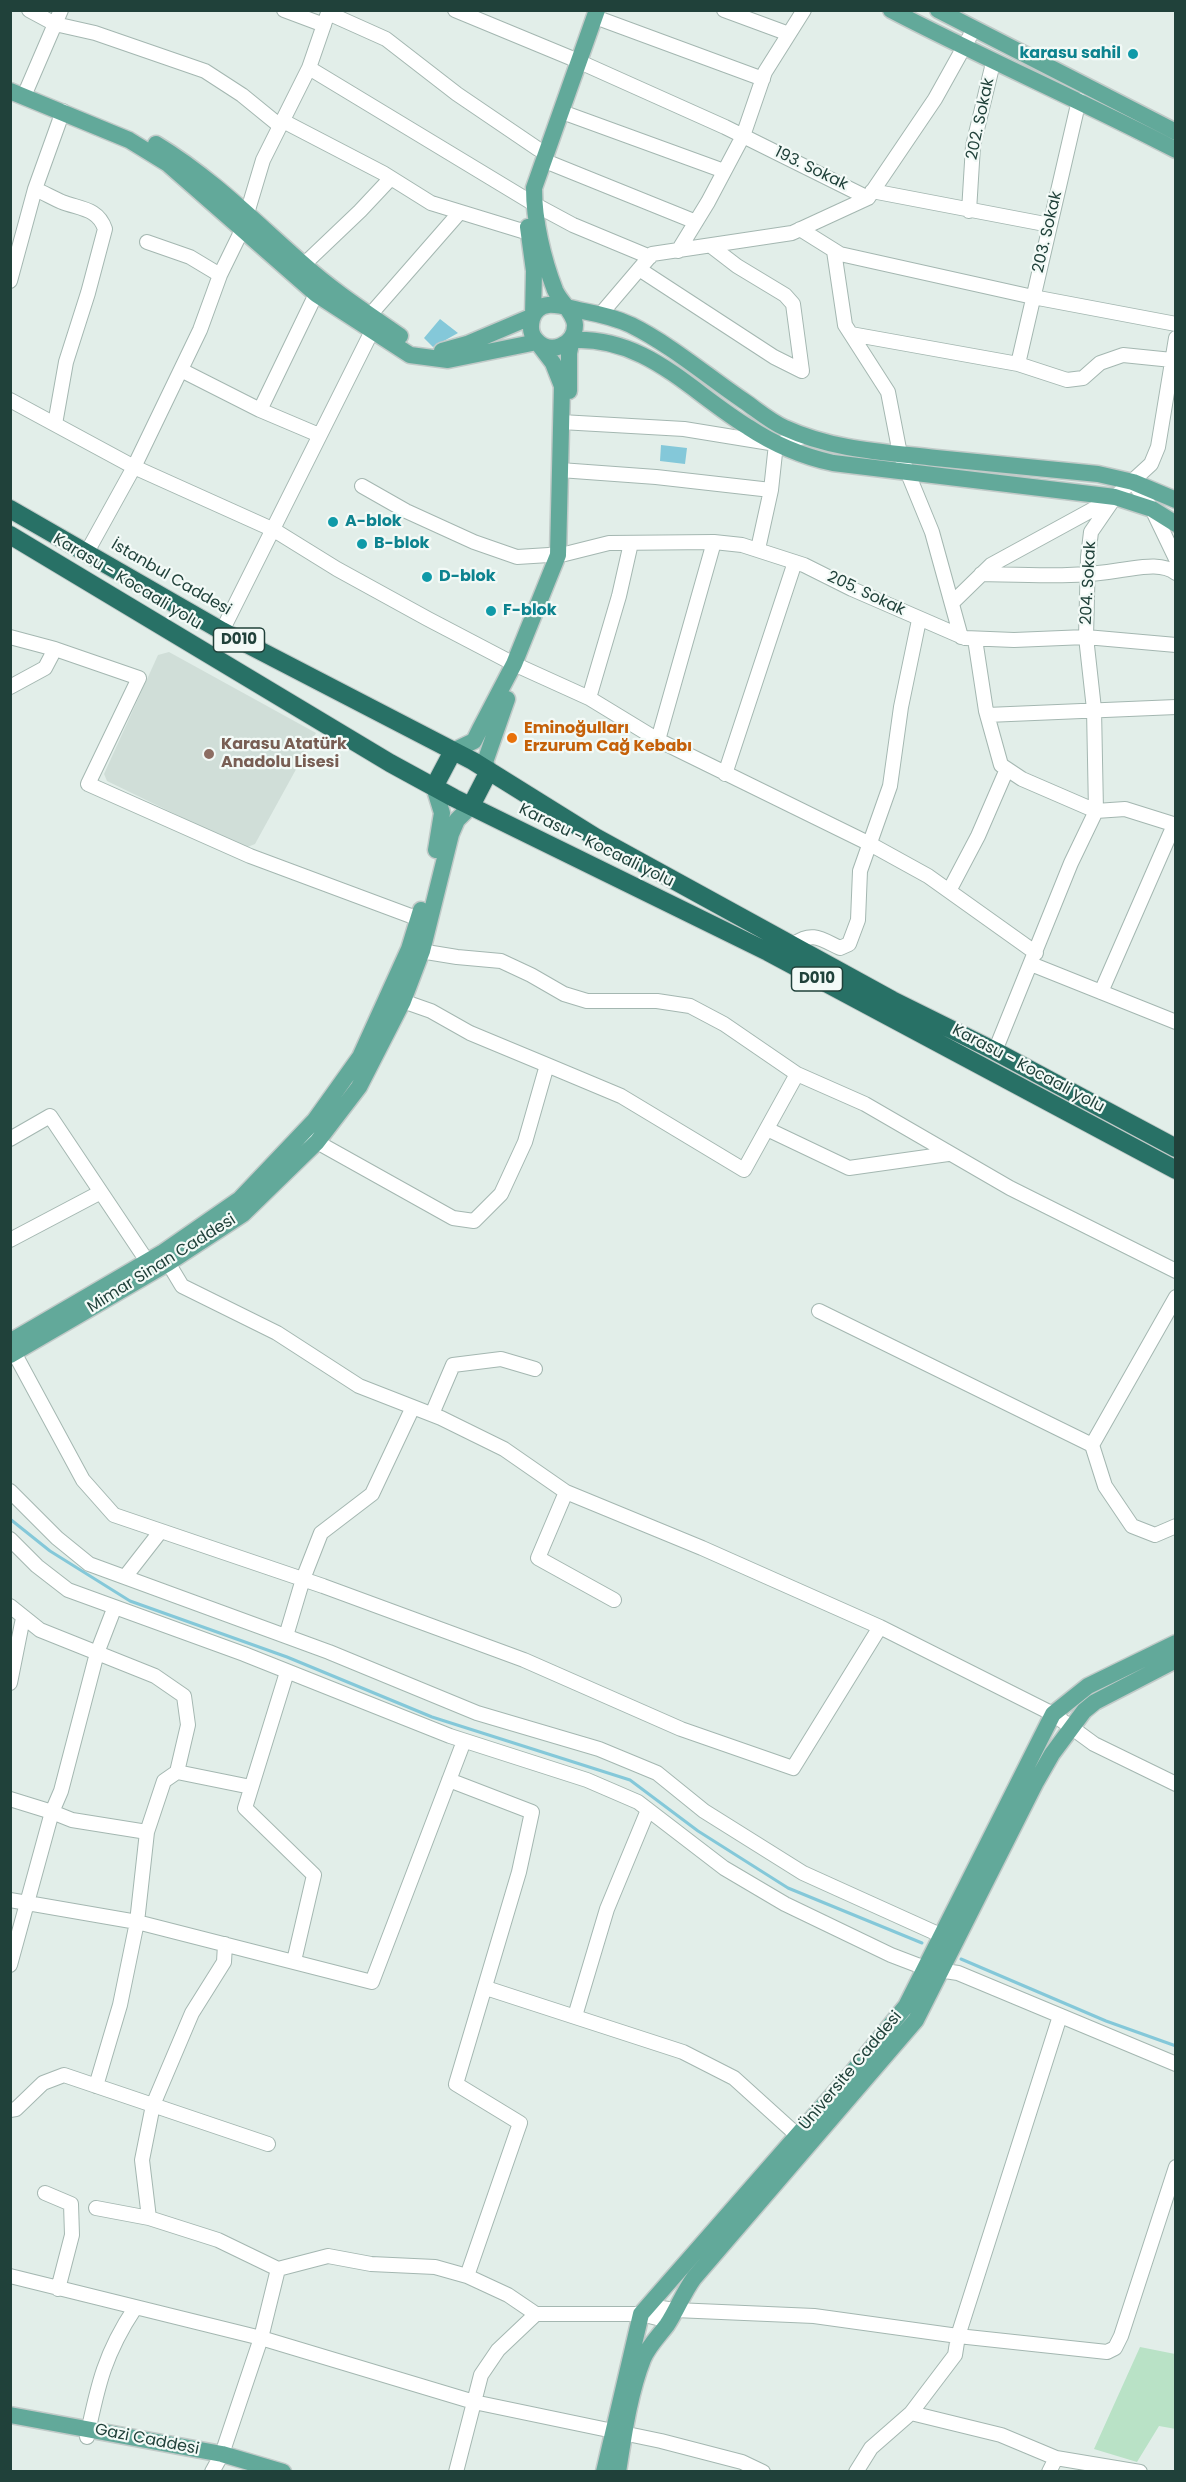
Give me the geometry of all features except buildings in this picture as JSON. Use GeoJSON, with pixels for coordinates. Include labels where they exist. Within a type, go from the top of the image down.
{"type":"FeatureCollection","features":[{"type":"Feature","properties":{"kind":"highway","name":"İstanbul Caddesi"},"geometry":{"type":"LineString","coordinates":[[10,509],[222,631],[473,761]]}},
{"type":"Feature","properties":{"kind":"highway","name":"Karasu - Kocaali yolu"},"geometry":{"type":"LineString","coordinates":[[10,535],[434,787],[768,952],[1176,1170]]}},
{"type":"Feature","properties":{"kind":"highway"},"geometry":{"type":"LineString","coordinates":[[434,787],[453,751]]}},
{"type":"Feature","properties":{"kind":"highway","name":"Karasu - Kocaali yolu"},"geometry":{"type":"LineString","coordinates":[[473,761],[595,837],[794,944],[892,1000],[996,1051],[1176,1148]]}},
{"type":"Feature","properties":{"kind":"highway"},"geometry":{"type":"LineString","coordinates":[[471,806],[489,771]]}},
{"type":"Feature","properties":{"kind":"main road"},"geometry":{"type":"LineString","coordinates":[[891,10],[993,63],[1079,100],[1176,150]]}},
{"type":"Feature","properties":{"kind":"main road"},"geometry":{"type":"LineString","coordinates":[[938,10],[1176,132]]}},
{"type":"Feature","properties":{"kind":"main road"},"geometry":{"type":"LineString","coordinates":[[565,422],[562,386],[553,363],[531,330],[534,271],[529,233],[529,201],[542,155],[593,13]]}},
{"type":"Feature","properties":{"kind":"main road"},"geometry":{"type":"LineString","coordinates":[[542,155],[562,112],[576,60]]}},
{"type":"Feature","properties":{"kind":"main road"},"geometry":{"type":"LineString","coordinates":[[10,79],[21,91],[129,141],[168,165],[242,230],[298,269],[410,355],[448,360],[537,342],[543,346],[557,348],[572,338],[616,343],[657,362],[722,410],[798,455],[832,463],[1115,497],[1152,509],[1176,524]]}},
{"type":"Feature","properties":{"kind":"main road"},"geometry":{"type":"LineString","coordinates":[[21,91],[134,131],[179,158],[247,213],[298,269],[316,294],[419,349],[440,352],[467,344],[533,316],[543,306],[550,304],[600,315],[630,325],[782,427],[804,436],[861,450],[1098,474],[1133,482],[1176,500]]}},
{"type":"Feature","properties":{"kind":"main road"},"geometry":{"type":"LineString","coordinates":[[489,771],[485,762],[490,742],[561,554],[565,422],[574,319],[564,307],[548,271],[529,201]]}},
{"type":"Feature","properties":{"kind":"main road"},"geometry":{"type":"LineString","coordinates":[[453,751],[474,741],[517,666]]}},
{"type":"Feature","properties":{"kind":"main road","name":"Mimar Sinan Caddesi"},"geometry":{"type":"LineString","coordinates":[[416,950],[419,919],[441,825],[442,813],[434,787]]}},
{"type":"Feature","properties":{"kind":"main road","name":"Mimar Sinan Caddesi"},"geometry":{"type":"LineString","coordinates":[[11,1348],[165,1258],[240,1199],[309,1138],[396,999],[416,950],[451,834],[457,820],[471,806]]}},
{"type":"Feature","properties":{"kind":"main road","name":"Mimar Sinan Caddesi"},"geometry":{"type":"LineString","coordinates":[[11,1348],[147,1262],[165,1258]]}},
{"type":"Feature","properties":{"kind":"main road","name":"Üniversite Caddesi"},"geometry":{"type":"LineString","coordinates":[[604,2472],[618,2433],[645,2310],[885,2033],[933,1969],[939,1935],[1053,1714],[1088,1686],[1176,1643]]}},
{"type":"Feature","properties":{"kind":"main road"},"geometry":{"type":"LineString","coordinates":[[618,2472],[618,2433],[653,2340],[672,2315],[694,2278],[916,2020],[933,1969],[955,1942],[1052,1754],[1084,1711],[1095,1702],[1176,1660]]}},
{"type":"Feature","properties":{"kind":"main road","name":"Gazi Caddesi"},"geometry":{"type":"LineString","coordinates":[[10,2415],[88,2433]]}},
{"type":"Feature","properties":{"kind":"main road"},"geometry":{"type":"LineString","coordinates":[[10,2423],[88,2433],[246,2472]]}},
{"type":"Feature","properties":{"kind":"main road","name":"Gazi Caddesi"},"geometry":{"type":"LineString","coordinates":[[217,2463],[283,2472]]}},
{"type":"Feature","properties":{"kind":"street"},"geometry":{"type":"LineString","coordinates":[[29,10],[55,24],[95,33],[205,71],[282,123],[391,178],[431,203],[529,233]]}},
{"type":"Feature","properties":{"kind":"street"},"geometry":{"type":"LineString","coordinates":[[21,91],[61,10]]}},
{"type":"Feature","properties":{"kind":"street"},"geometry":{"type":"LineString","coordinates":[[284,10],[327,16],[386,39],[542,155],[696,222]]}},
{"type":"Feature","properties":{"kind":"street","name":"193. Sokak"},"geometry":{"type":"LineString","coordinates":[[455,10],[576,60],[870,194],[1050,225]]}},
{"type":"Feature","properties":{"kind":"street"},"geometry":{"type":"LineString","coordinates":[[488,25],[494,10]]}},
{"type":"Feature","properties":{"kind":"street"},"geometry":{"type":"LineString","coordinates":[[724,10],[789,34]]}},
{"type":"Feature","properties":{"kind":"street"},"geometry":{"type":"LineString","coordinates":[[678,251],[743,136],[763,79],[804,10]]}},
{"type":"Feature","properties":{"kind":"street"},"geometry":{"type":"LineString","coordinates":[[593,13],[763,79]]}},
{"type":"Feature","properties":{"kind":"street"},"geometry":{"type":"LineString","coordinates":[[87,552],[134,467],[181,370],[220,275],[242,230],[263,160],[309,68],[327,16]]}},
{"type":"Feature","properties":{"kind":"street"},"geometry":{"type":"LineString","coordinates":[[600,315],[652,254],[792,233],[870,194],[935,99],[974,29]]}},
{"type":"Feature","properties":{"kind":"street","name":"202. Sokak"},"geometry":{"type":"LineString","coordinates":[[969,211],[973,146],[993,63]]}},
{"type":"Feature","properties":{"kind":"street"},"geometry":{"type":"LineString","coordinates":[[309,68],[529,201],[573,225],[650,257]]}},
{"type":"Feature","properties":{"kind":"street","name":"203. Sokak"},"geometry":{"type":"LineString","coordinates":[[1018,364],[1079,100]]}},
{"type":"Feature","properties":{"kind":"street"},"geometry":{"type":"LineString","coordinates":[[10,281],[13,258],[63,111]]}},
{"type":"Feature","properties":{"kind":"street"},"geometry":{"type":"LineString","coordinates":[[562,112],[724,171]]}},
{"type":"Feature","properties":{"kind":"street"},"geometry":{"type":"LineString","coordinates":[[298,269],[360,211],[391,178]]}},
{"type":"Feature","properties":{"kind":"street"},"geometry":{"type":"LineString","coordinates":[[35,189],[65,203],[88,208],[102,221],[105,229],[66,362],[55,424]]}},
{"type":"Feature","properties":{"kind":"street"},"geometry":{"type":"LineString","coordinates":[[222,631],[320,435],[368,323],[460,212]]}},
{"type":"Feature","properties":{"kind":"street"},"geometry":{"type":"LineString","coordinates":[[800,229],[834,251],[1033,297],[1176,324]]}},
{"type":"Feature","properties":{"kind":"street"},"geometry":{"type":"LineString","coordinates":[[147,242],[190,257],[220,275]]}},
{"type":"Feature","properties":{"kind":"street"},"geometry":{"type":"LineString","coordinates":[[639,269],[774,357],[802,371],[793,304],[785,295],[737,266],[711,246]]}},
{"type":"Feature","properties":{"kind":"street"},"geometry":{"type":"LineString","coordinates":[[834,251],[845,325],[888,393],[900,454],[932,532],[952,603],[968,638],[1001,765],[1022,779],[1096,811],[1125,809],[1175,825],[1101,992]]}},
{"type":"Feature","properties":{"kind":"street"},"geometry":{"type":"LineString","coordinates":[[260,410],[316,294]]}},
{"type":"Feature","properties":{"kind":"street"},"geometry":{"type":"LineString","coordinates":[[851,334],[1018,364],[1067,380],[1083,378],[1100,363],[1123,355],[1172,360]]}},
{"type":"Feature","properties":{"kind":"street","name":"204. Sokak"},"geometry":{"type":"LineString","coordinates":[[1096,811],[1094,709],[1086,637],[1087,576],[1091,532],[1115,497],[1151,464],[1158,447],[1176,338]]}},
{"type":"Feature","properties":{"kind":"street"},"geometry":{"type":"LineString","coordinates":[[181,370],[260,410],[320,435]]}},
{"type":"Feature","properties":{"kind":"street"},"geometry":{"type":"LineString","coordinates":[[10,400],[134,467],[274,530],[337,569],[517,666],[589,698],[658,740],[870,844],[928,876],[1034,958],[1101,992],[1175,1021]]}},
{"type":"Feature","properties":{"kind":"street"},"geometry":{"type":"LineString","coordinates":[[565,422],[684,429],[776,444],[804,436]]}},
{"type":"Feature","properties":{"kind":"street"},"geometry":{"type":"LineString","coordinates":[[758,549],[771,490],[776,444]]}},
{"type":"Feature","properties":{"kind":"street"},"geometry":{"type":"LineString","coordinates":[[564,471],[656,477],[771,490]]}},
{"type":"Feature","properties":{"kind":"street"},"geometry":{"type":"LineString","coordinates":[[1133,482],[1152,509],[1176,559]]}},
{"type":"Feature","properties":{"kind":"street","name":"205. Sokak"},"geometry":{"type":"LineString","coordinates":[[362,486],[406,511],[485,546],[517,557],[561,554],[609,543],[714,542],[758,549],[795,562],[919,620],[968,638],[1014,640],[1086,637],[1176,645]]}},
{"type":"Feature","properties":{"kind":"street"},"geometry":{"type":"LineString","coordinates":[[952,603],[991,565],[1115,497]]}},
{"type":"Feature","properties":{"kind":"street"},"geometry":{"type":"LineString","coordinates":[[658,740],[714,542]]}},
{"type":"Feature","properties":{"kind":"street"},"geometry":{"type":"LineString","coordinates":[[589,698],[619,596],[631,543]]}},
{"type":"Feature","properties":{"kind":"street"},"geometry":{"type":"LineString","coordinates":[[725,774],[795,562]]}},
{"type":"Feature","properties":{"kind":"street"},"geometry":{"type":"LineString","coordinates":[[981,574],[1087,576],[1143,567],[1170,568],[1176,573]]}},
{"type":"Feature","properties":{"kind":"street"},"geometry":{"type":"LineString","coordinates":[[794,944],[804,936],[815,935],[840,948],[849,944],[858,920],[860,871],[890,786],[919,620]]}},
{"type":"Feature","properties":{"kind":"street"},"geometry":{"type":"LineString","coordinates":[[10,637],[56,649],[139,678],[88,784],[250,856],[419,919]]}},
{"type":"Feature","properties":{"kind":"street"},"geometry":{"type":"LineString","coordinates":[[10,687],[45,669],[56,649]]}},
{"type":"Feature","properties":{"kind":"street"},"geometry":{"type":"LineString","coordinates":[[987,715],[1176,706]]}},
{"type":"Feature","properties":{"kind":"street"},"geometry":{"type":"LineString","coordinates":[[949,891],[978,836],[1007,769]]}},
{"type":"Feature","properties":{"kind":"street"},"geometry":{"type":"LineString","coordinates":[[996,1051],[1071,863],[1096,811]]}},
{"type":"Feature","properties":{"kind":"street"},"geometry":{"type":"LineString","coordinates":[[416,950],[501,961],[564,994],[587,1001],[657,1001],[690,1006],[724,1024],[797,1074],[865,1104],[948,1154],[1176,1271]]}},
{"type":"Feature","properties":{"kind":"street"},"geometry":{"type":"LineString","coordinates":[[396,999],[431,1011],[470,1034],[621,1096],[744,1170],[797,1074]]}},
{"type":"Feature","properties":{"kind":"street"},"geometry":{"type":"LineString","coordinates":[[309,1138],[453,1218],[474,1221],[501,1194],[525,1142],[547,1065]]}},
{"type":"Feature","properties":{"kind":"street"},"geometry":{"type":"LineString","coordinates":[[10,1138],[51,1116],[147,1262]]}},
{"type":"Feature","properties":{"kind":"street"},"geometry":{"type":"LineString","coordinates":[[767,1129],[849,1168],[948,1154]]}},
{"type":"Feature","properties":{"kind":"street"},"geometry":{"type":"LineString","coordinates":[[10,1240],[101,1192]]}},
{"type":"Feature","properties":{"kind":"street"},"geometry":{"type":"LineString","coordinates":[[165,1258],[182,1286],[277,1333],[359,1386],[432,1414],[504,1449],[566,1492],[702,1548],[879,1628],[1053,1714],[1094,1744],[1176,1784]]}},
{"type":"Feature","properties":{"kind":"street"},"geometry":{"type":"LineString","coordinates":[[1092,1445],[1176,1296]]}},
{"type":"Feature","properties":{"kind":"street"},"geometry":{"type":"LineString","coordinates":[[819,1311],[1092,1445],[1105,1486],[1132,1526],[1155,1535],[1176,1526]]}},
{"type":"Feature","properties":{"kind":"street"},"geometry":{"type":"LineString","coordinates":[[11,1348],[83,1480],[114,1515],[303,1579],[524,1660],[681,1729],[793,1768],[879,1628]]}},
{"type":"Feature","properties":{"kind":"street"},"geometry":{"type":"LineString","coordinates":[[432,1414],[453,1365],[501,1359],[535,1369]]}},
{"type":"Feature","properties":{"kind":"street"},"geometry":{"type":"LineString","coordinates":[[286,1636],[303,1579],[321,1533],[372,1494],[413,1407]]}},
{"type":"Feature","properties":{"kind":"street"},"geometry":{"type":"LineString","coordinates":[[10,1491],[57,1538],[89,1564],[286,1636],[477,1713],[599,1749],[657,1773],[704,1811],[803,1873],[955,1942]]}},
{"type":"Feature","properties":{"kind":"street"},"geometry":{"type":"LineString","coordinates":[[566,1492],[538,1558],[614,1600]]}},
{"type":"Feature","properties":{"kind":"street"},"geometry":{"type":"LineString","coordinates":[[125,1577],[160,1532]]}},
{"type":"Feature","properties":{"kind":"street"},"geometry":{"type":"LineString","coordinates":[[10,1539],[37,1566],[68,1590],[464,1741],[587,1780],[638,1802],[724,1868],[785,1905],[891,1955],[933,1969],[958,1973],[1176,2064]]}},
{"type":"Feature","properties":{"kind":"street"},"geometry":{"type":"LineString","coordinates":[[10,1606],[40,1630],[155,1676],[184,1696],[188,1725],[177,1772],[165,1781],[147,1832],[137,1922],[120,2005],[96,2086]]}},
{"type":"Feature","properties":{"kind":"street"},"geometry":{"type":"LineString","coordinates":[[10,1965],[52,1812],[61,1791],[97,1653],[114,1609]]}},
{"type":"Feature","properties":{"kind":"street"},"geometry":{"type":"LineString","coordinates":[[10,1683],[23,1618]]}},
{"type":"Feature","properties":{"kind":"street"},"geometry":{"type":"LineString","coordinates":[[287,1672],[245,1808],[314,1875],[294,1961]]}},
{"type":"Feature","properties":{"kind":"street"},"geometry":{"type":"LineString","coordinates":[[10,1900],[137,1922],[372,1982],[464,1741]]}},
{"type":"Feature","properties":{"kind":"street"},"geometry":{"type":"LineString","coordinates":[[177,1772],[251,1787]]}},
{"type":"Feature","properties":{"kind":"street"},"geometry":{"type":"LineString","coordinates":[[449,1780],[532,1812],[519,1872],[456,2084],[520,2123],[467,2276]]}},
{"type":"Feature","properties":{"kind":"street"},"geometry":{"type":"LineString","coordinates":[[10,1799],[72,1820],[147,1832]]}},
{"type":"Feature","properties":{"kind":"street"},"geometry":{"type":"LineString","coordinates":[[575,2016],[607,1909],[648,1810]]}},
{"type":"Feature","properties":{"kind":"street"},"geometry":{"type":"LineString","coordinates":[[149,2218],[142,2160],[153,2105],[192,2013],[224,1962],[225,1944]]}},
{"type":"Feature","properties":{"kind":"street"},"geometry":{"type":"LineString","coordinates":[[486,1988],[683,2052],[734,2078],[798,2135]]}},
{"type":"Feature","properties":{"kind":"street"},"geometry":{"type":"LineString","coordinates":[[856,2472],[871,2448],[911,2412],[955,2355],[958,2336],[1060,2016]]}},
{"type":"Feature","properties":{"kind":"street"},"geometry":{"type":"LineString","coordinates":[[10,2110],[16,2109],[43,2083],[64,2075],[268,2144]]}},
{"type":"Feature","properties":{"kind":"street"},"geometry":{"type":"LineString","coordinates":[[96,2208],[149,2218],[218,2240],[278,2269],[328,2256],[371,2264],[435,2267],[467,2276],[508,2295],[536,2314],[645,2310],[672,2315],[814,2316],[958,2336],[1107,2352],[1115,2348],[1121,2336],[1176,2167]]}},
{"type":"Feature","properties":{"kind":"street"},"geometry":{"type":"LineString","coordinates":[[45,2193],[71,2204],[72,2235],[58,2289]]}},
{"type":"Feature","properties":{"kind":"street"},"geometry":{"type":"LineString","coordinates":[[217,2463],[261,2338],[278,2269]]}},
{"type":"Feature","properties":{"kind":"street"},"geometry":{"type":"LineString","coordinates":[[10,2276],[261,2338],[474,2402],[742,2462],[763,2472]]}},
{"type":"Feature","properties":{"kind":"street"},"geometry":{"type":"LineString","coordinates":[[88,2433],[99,2379],[110,2349],[135,2308]]}},
{"type":"Feature","properties":{"kind":"street"},"geometry":{"type":"LineString","coordinates":[[456,2472],[481,2375],[498,2350],[536,2314]]}},
{"type":"Feature","properties":{"kind":"street"},"geometry":{"type":"LineString","coordinates":[[911,2412],[1001,2435],[1056,2458],[1140,2472]]}},
{"type":"Feature","properties":{"kind":"street"},"geometry":{"type":"LineString","coordinates":[[1049,2472],[1056,2458]]}},
{"type":"Feature","properties":{"kind":"shaded area","name":"Karasu Atatürk Anadolu Lisesi"},"geometry":{"type":"Polygon","coordinates":[[[169,652],[316,733],[255,844],[245,848],[107,781],[104,774],[158,655],[169,652]]]}},
{"type":"Feature","properties":{"kind":"green space"},"geometry":{"type":"Polygon","coordinates":[[[1140,2347],[1175,2354],[1176,2429],[1159,2426],[1137,2462],[1094,2449],[1140,2347]]]}},
{"type":"Feature","properties":{"kind":"water"},"geometry":{"type":"Polygon","coordinates":[[[440,319],[458,333],[433,347],[424,338],[440,319]]]}},
{"type":"Feature","properties":{"kind":"water"},"geometry":{"type":"Polygon","coordinates":[[[661,445],[687,448],[685,464],[660,461],[661,445]]]}},
{"type":"Feature","properties":{"kind":"waterway"},"geometry":{"type":"LineString","coordinates":[[10,1519],[50,1551],[130,1601],[287,1657],[432,1717],[630,1780],[698,1831],[788,1888],[922,1943]]}},
{"type":"Feature","properties":{"kind":"waterway"},"geometry":{"type":"LineString","coordinates":[[961,1959],[1106,2021],[1176,2046]]}},
{"type":"Feature","properties":{"kind":"place","name":"karasu sahil"},"geometry":{"type":"Point","coordinates":[1133,54]}},
{"type":"Feature","properties":{"kind":"place","name":"A-blok"},"geometry":{"type":"Point","coordinates":[333,522]}},
{"type":"Feature","properties":{"kind":"place","name":"B-blok"},"geometry":{"type":"Point","coordinates":[362,544]}},
{"type":"Feature","properties":{"kind":"place","name":"D-blok"},"geometry":{"type":"Point","coordinates":[427,577]}},
{"type":"Feature","properties":{"kind":"place","name":"F-blok"},"geometry":{"type":"Point","coordinates":[491,611]}},
{"type":"Feature","properties":{"kind":"place","name":"Eminoğulları Erzurum Cağ Kebabı"},"geometry":{"type":"Point","coordinates":[512,738]}},
{"type":"Feature","properties":{"kind":"place","name":"Karasu Atatürk Anadolu Lisesi"},"geometry":{"type":"Point","coordinates":[209,754]}}]}
